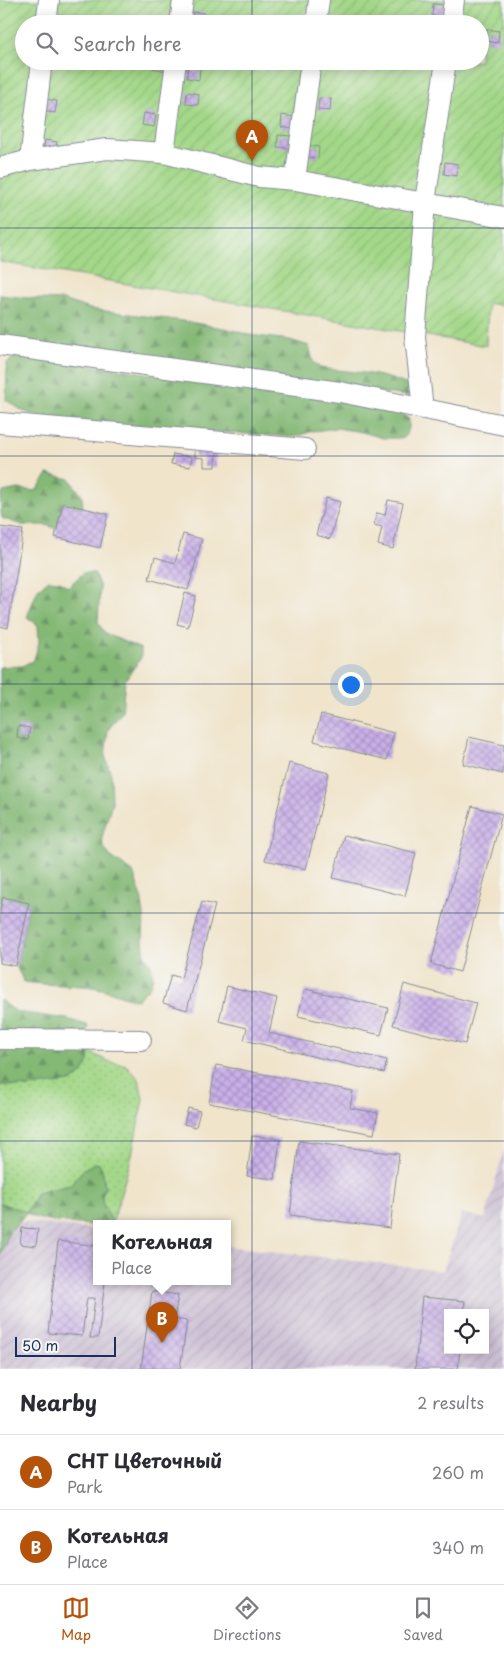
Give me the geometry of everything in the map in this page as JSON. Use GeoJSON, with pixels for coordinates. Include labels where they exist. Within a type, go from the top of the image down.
{"type":"FeatureCollection","features":[{"type":"Feature","properties":{"kind":"street"},"geometry":{"type":"LineString","coordinates":[[47,15],[49,0]]}},
{"type":"Feature","properties":{"kind":"street"},"geometry":{"type":"LineString","coordinates":[[181,15],[183,0]]}},
{"type":"Feature","properties":{"kind":"street"},"geometry":{"type":"LineString","coordinates":[[317,15],[319,0]]}},
{"type":"Feature","properties":{"kind":"street"},"geometry":{"type":"LineString","coordinates":[[452,15],[454,0]]}},
{"type":"Feature","properties":{"kind":"street"},"geometry":{"type":"LineString","coordinates":[[30,160],[41,70]]}},
{"type":"Feature","properties":{"kind":"street"},"geometry":{"type":"LineString","coordinates":[[164,153],[175,70]]}},
{"type":"Feature","properties":{"kind":"street"},"geometry":{"type":"LineString","coordinates":[[295,180],[310,70]]}},
{"type":"Feature","properties":{"kind":"street"},"geometry":{"type":"LineString","coordinates":[[423,409],[415,337],[425,202],[445,70]]}},
{"type":"Feature","properties":{"kind":"street"},"geometry":{"type":"LineString","coordinates":[[0,168],[30,160],[107,148],[164,153],[259,178],[295,180],[504,217]]}},
{"type":"Feature","properties":{"kind":"street"},"geometry":{"type":"LineString","coordinates":[[0,345],[340,392],[504,425]]}},
{"type":"Feature","properties":{"kind":"street"},"geometry":{"type":"LineString","coordinates":[[0,423],[305,449]]}},
{"type":"Feature","properties":{"kind":"street"},"geometry":{"type":"LineString","coordinates":[[0,1039],[141,1040]]}},
{"type":"Feature","properties":{"kind":"shaded area"},"geometry":{"type":"Polygon","coordinates":[[[504,1149],[504,1369],[0,1369],[0,1219],[93,1230],[93,1285],[231,1285],[231,1246],[443,1271],[462,1213],[485,1219],[504,1149]]]}},
{"type":"Feature","properties":{"kind":"green space"},"geometry":{"type":"Polygon","coordinates":[[[0,0],[504,0],[504,306],[488,303],[486,346],[0,262],[0,0]]]}},
{"type":"Feature","properties":{"kind":"green space"},"geometry":{"type":"Polygon","coordinates":[[[0,295],[63,300],[90,309],[183,321],[229,329],[249,335],[290,340],[309,346],[313,361],[320,368],[365,373],[388,378],[409,386],[409,391],[407,396],[0,342],[0,295]]]}},
{"type":"Feature","properties":{"kind":"green space"},"geometry":{"type":"Polygon","coordinates":[[[19,355],[343,401],[397,411],[409,419],[409,428],[404,438],[383,438],[337,428],[313,431],[294,437],[51,421],[23,411],[6,400],[7,363],[19,355]]]}},
{"type":"Feature","properties":{"kind":"green space"},"geometry":{"type":"Polygon","coordinates":[[[48,474],[70,479],[82,496],[83,508],[63,504],[57,529],[46,525],[22,525],[2,518],[1,497],[3,492],[18,489],[36,491],[48,474]]]}},
{"type":"Feature","properties":{"kind":"green space"},"geometry":{"type":"Polygon","coordinates":[[[83,573],[94,573],[100,587],[98,622],[104,633],[141,649],[141,658],[125,680],[122,712],[108,730],[105,756],[111,774],[112,803],[102,837],[103,846],[110,856],[133,872],[141,895],[144,915],[143,941],[145,956],[151,965],[153,978],[149,988],[137,1000],[90,987],[24,982],[16,966],[29,903],[3,897],[0,910],[0,667],[22,666],[34,660],[39,642],[38,625],[27,617],[38,589],[49,580],[60,581],[68,587],[83,573]]]}},
{"type":"Feature","properties":{"kind":"green space"},"geometry":{"type":"Polygon","coordinates":[[[0,1000],[17,1012],[67,1019],[87,1025],[88,1028],[86,1032],[0,1034],[0,1000]]]}},
{"type":"Feature","properties":{"kind":"green space"},"geometry":{"type":"Polygon","coordinates":[[[0,1046],[86,1046],[89,1052],[89,1061],[82,1074],[70,1082],[29,1087],[0,1085],[0,1046]]]}},
{"type":"Feature","properties":{"kind":"green space"},"geometry":{"type":"Polygon","coordinates":[[[89,1052],[110,1062],[126,1065],[139,1079],[143,1099],[131,1159],[113,1220],[110,1220],[102,1203],[105,1187],[102,1169],[99,1164],[95,1163],[84,1169],[70,1185],[37,1193],[27,1213],[0,1203],[0,1085],[29,1087],[89,1061],[89,1052]]]}},
{"type":"Feature","properties":{"kind":"green space"},"geometry":{"type":"Polygon","coordinates":[[[95,1163],[99,1164],[102,1169],[105,1187],[102,1199],[110,1220],[93,1220],[93,1226],[39,1219],[27,1213],[10,1231],[0,1256],[0,1203],[27,1212],[37,1193],[70,1185],[84,1169],[95,1163]]]}},
{"type":"Feature","properties":{"kind":"building"},"geometry":{"type":"Polygon","coordinates":[[[433,4],[446,5],[444,15],[432,15],[433,4]]]}},
{"type":"Feature","properties":{"kind":"building"},"geometry":{"type":"Polygon","coordinates":[[[192,12],[204,13],[204,15],[192,15],[192,12]]]}},
{"type":"Feature","properties":{"kind":"building"},"geometry":{"type":"Polygon","coordinates":[[[489,29],[499,31],[498,43],[489,42],[489,29]]]}},
{"type":"Feature","properties":{"kind":"building"},"geometry":{"type":"Polygon","coordinates":[[[188,70],[200,70],[199,80],[187,78],[188,70]]]}},
{"type":"Feature","properties":{"kind":"building"},"geometry":{"type":"Polygon","coordinates":[[[187,92],[199,94],[198,105],[186,104],[187,92]]]}},
{"type":"Feature","properties":{"kind":"building"},"geometry":{"type":"Polygon","coordinates":[[[319,98],[331,99],[330,111],[318,110],[319,98]]]}},
{"type":"Feature","properties":{"kind":"building"},"geometry":{"type":"Polygon","coordinates":[[[44,99],[57,101],[55,113],[42,111],[44,99]]]}},
{"type":"Feature","properties":{"kind":"building"},"geometry":{"type":"Polygon","coordinates":[[[144,113],[156,115],[154,127],[142,125],[144,113]]]}},
{"type":"Feature","properties":{"kind":"building"},"geometry":{"type":"Polygon","coordinates":[[[282,115],[294,117],[293,129],[281,127],[282,115]]]}},
{"type":"Feature","properties":{"kind":"building"},"geometry":{"type":"Polygon","coordinates":[[[278,135],[291,136],[289,148],[277,147],[278,135]]]}},
{"type":"Feature","properties":{"kind":"building"},"geometry":{"type":"Polygon","coordinates":[[[45,140],[57,142],[55,154],[43,151],[45,140]]]}},
{"type":"Feature","properties":{"kind":"building"},"geometry":{"type":"Polygon","coordinates":[[[307,145],[319,147],[318,158],[306,157],[307,145]]]}},
{"type":"Feature","properties":{"kind":"building"},"geometry":{"type":"Polygon","coordinates":[[[445,162],[458,164],[457,176],[444,174],[445,162]]]}},
{"type":"Feature","properties":{"kind":"building"},"geometry":{"type":"Polygon","coordinates":[[[195,446],[217,448],[216,467],[204,467],[204,458],[195,457],[195,446]]]}},
{"type":"Feature","properties":{"kind":"building"},"geometry":{"type":"Polygon","coordinates":[[[173,454],[192,457],[190,467],[171,464],[173,454]]]}},
{"type":"Feature","properties":{"kind":"building"},"geometry":{"type":"Polygon","coordinates":[[[326,498],[340,502],[330,539],[316,535],[326,498]]]}},
{"type":"Feature","properties":{"kind":"building"},"geometry":{"type":"Polygon","coordinates":[[[388,500],[403,503],[393,549],[378,545],[382,527],[374,525],[377,513],[385,515],[388,500]]]}},
{"type":"Feature","properties":{"kind":"building"},"geometry":{"type":"Polygon","coordinates":[[[63,503],[108,514],[100,548],[55,537],[63,503]]]}},
{"type":"Feature","properties":{"kind":"building"},"geometry":{"type":"Polygon","coordinates":[[[0,527],[23,530],[8,628],[0,626],[0,527]]]}},
{"type":"Feature","properties":{"kind":"building"},"geometry":{"type":"Polygon","coordinates":[[[183,534],[202,539],[188,590],[149,579],[155,557],[175,563],[183,534]]]}},
{"type":"Feature","properties":{"kind":"building"},"geometry":{"type":"Polygon","coordinates":[[[185,593],[196,596],[188,627],[177,624],[185,593]]]}},
{"type":"Feature","properties":{"kind":"building"},"geometry":{"type":"Polygon","coordinates":[[[321,714],[394,733],[387,760],[314,741],[321,714]]]}},
{"type":"Feature","properties":{"kind":"building"},"geometry":{"type":"Polygon","coordinates":[[[18,726],[30,728],[28,740],[17,738],[18,726]]]}},
{"type":"Feature","properties":{"kind":"building"},"geometry":{"type":"Polygon","coordinates":[[[469,737],[504,745],[503,774],[463,764],[469,737]]]}},
{"type":"Feature","properties":{"kind":"building"},"geometry":{"type":"Polygon","coordinates":[[[289,763],[329,773],[306,869],[265,860],[289,763]]]}},
{"type":"Feature","properties":{"kind":"building"},"geometry":{"type":"Polygon","coordinates":[[[472,806],[502,814],[460,972],[431,964],[472,806]]]}},
{"type":"Feature","properties":{"kind":"building"},"geometry":{"type":"Polygon","coordinates":[[[344,835],[416,853],[405,896],[333,878],[344,835]]]}},
{"type":"Feature","properties":{"kind":"building"},"geometry":{"type":"Polygon","coordinates":[[[3,897],[29,903],[16,966],[0,963],[0,910],[3,897]]]}},
{"type":"Feature","properties":{"kind":"building"},"geometry":{"type":"Polygon","coordinates":[[[202,902],[215,905],[187,1010],[163,1003],[171,975],[181,978],[202,902]]]}},
{"type":"Feature","properties":{"kind":"building"},"geometry":{"type":"Polygon","coordinates":[[[404,984],[476,1003],[465,1044],[393,1025],[404,984]]]}},
{"type":"Feature","properties":{"kind":"building"},"geometry":{"type":"Polygon","coordinates":[[[227,986],[277,998],[269,1033],[387,1060],[384,1073],[244,1040],[247,1028],[219,1021],[227,986]]]}},
{"type":"Feature","properties":{"kind":"building"},"geometry":{"type":"Polygon","coordinates":[[[305,989],[388,1008],[381,1035],[298,1016],[305,989]]]}},
{"type":"Feature","properties":{"kind":"building"},"geometry":{"type":"Polygon","coordinates":[[[216,1065],[353,1091],[350,1108],[378,1113],[374,1134],[209,1103],[216,1065]]]}},
{"type":"Feature","properties":{"kind":"building"},"geometry":{"type":"Polygon","coordinates":[[[188,1108],[200,1111],[196,1127],[184,1124],[188,1108]]]}},
{"type":"Feature","properties":{"kind":"building"},"geometry":{"type":"Polygon","coordinates":[[[252,1136],[280,1139],[275,1179],[247,1176],[252,1136]]]}},
{"type":"Feature","properties":{"kind":"building"},"geometry":{"type":"Polygon","coordinates":[[[299,1141],[399,1154],[390,1228],[290,1215],[299,1141]]]}},
{"type":"Feature","properties":{"kind":"building"},"geometry":{"type":"Polygon","coordinates":[[[22,1228],[38,1229],[36,1246],[20,1244],[22,1228]]]}},
{"type":"Feature","properties":{"kind":"building"},"geometry":{"type":"Polygon","coordinates":[[[58,1241],[93,1245],[93,1285],[105,1285],[98,1338],[90,1338],[95,1298],[87,1298],[82,1336],[48,1333],[58,1241]]]}},
{"type":"Feature","properties":{"kind":"building"},"geometry":{"type":"Polygon","coordinates":[[[152,1291],[178,1295],[174,1319],[187,1321],[180,1369],[141,1369],[152,1291]]]}},
{"type":"Feature","properties":{"kind":"building"},"geometry":{"type":"Polygon","coordinates":[[[422,1297],[465,1301],[464,1309],[444,1309],[444,1354],[460,1354],[458,1369],[415,1369],[422,1297]]]}},
{"type":"Feature","properties":{"kind":"place","name":"СНТ Цветочный"},"geometry":{"type":"Point","coordinates":[252,161]}},
{"type":"Feature","properties":{"kind":"place","name":"Котельная"},"geometry":{"type":"Point","coordinates":[162,1343]}}]}
